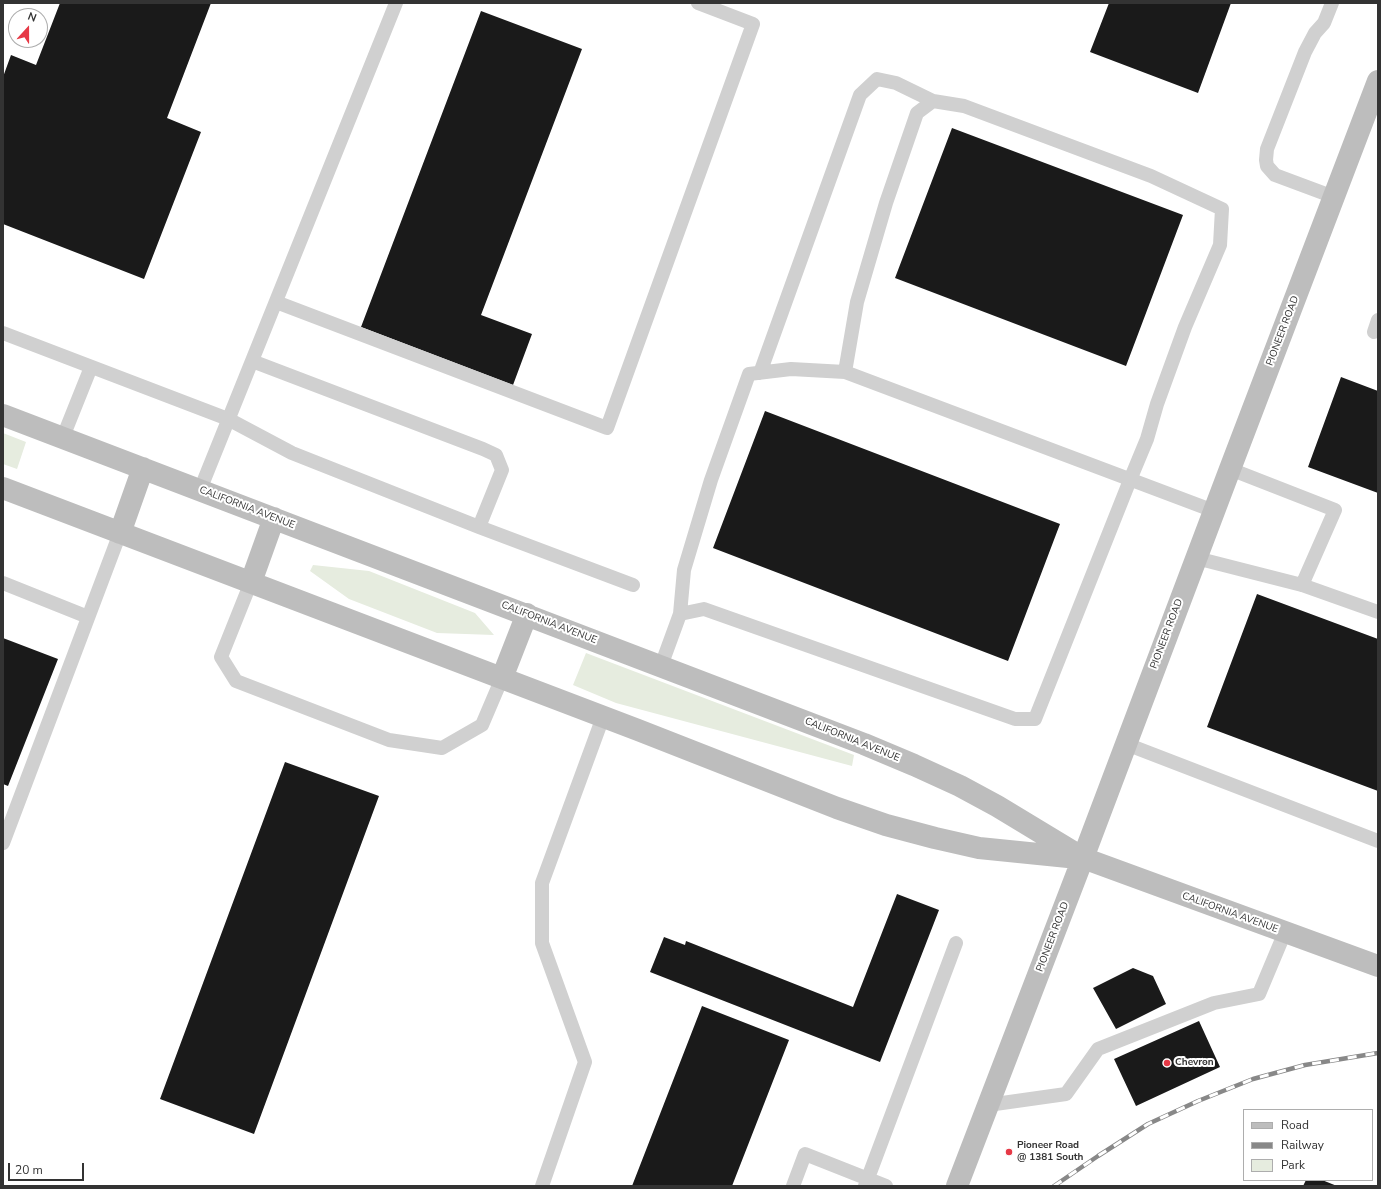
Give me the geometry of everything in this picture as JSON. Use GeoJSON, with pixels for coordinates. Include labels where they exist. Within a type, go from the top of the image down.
{"type":"FeatureCollection","features":[{"type":"Feature","properties":{"kind":"main road","name":"PIONEER ROAD"},"geometry":{"type":"LineString","coordinates":[[957,1186],[1334,197],[1376,91]]}},
{"type":"Feature","properties":{"kind":"main road","name":"CALIFORNIA AVENUE"},"geometry":{"type":"LineString","coordinates":[[3,415],[864,744],[960,786],[1083,858],[1378,966]]}},
{"type":"Feature","properties":{"kind":"main road"},"geometry":{"type":"LineString","coordinates":[[120,532],[143,468]]}},
{"type":"Feature","properties":{"kind":"main road","name":"CALIFORNIA AVENUE"},"geometry":{"type":"LineString","coordinates":[[3,488],[502,678],[837,808],[886,825],[979,848],[1083,858]]}},
{"type":"Feature","properties":{"kind":"main road"},"geometry":{"type":"LineString","coordinates":[[251,582],[274,518]]}},
{"type":"Feature","properties":{"kind":"main road"},"geometry":{"type":"LineString","coordinates":[[502,678],[527,614]]}},
{"type":"Feature","properties":{"kind":"lane"},"geometry":{"type":"LineString","coordinates":[[200,490],[396,3]]}},
{"type":"Feature","properties":{"kind":"lane"},"geometry":{"type":"LineString","coordinates":[[276,302],[607,428],[753,24],[698,3]]}},
{"type":"Feature","properties":{"kind":"lane"},"geometry":{"type":"LineString","coordinates":[[1332,3],[1324,23],[1315,33],[1305,52],[1267,149],[1266,160],[1267,166],[1275,175],[1334,197]]}},
{"type":"Feature","properties":{"kind":"lane"},"geometry":{"type":"LineString","coordinates":[[680,614],[704,609],[1015,718],[1035,719],[1147,439],[1157,404],[1185,328],[1220,245],[1222,209],[1151,176],[1114,162],[964,106],[933,101],[896,83],[876,79],[860,95],[760,373]]}},
{"type":"Feature","properties":{"kind":"lane"},"geometry":{"type":"LineString","coordinates":[[845,372],[857,302],[886,203],[917,113],[933,101]]}},
{"type":"Feature","properties":{"kind":"lane"},"geometry":{"type":"LineString","coordinates":[[3,333],[228,419],[292,453],[479,527],[633,585]]}},
{"type":"Feature","properties":{"kind":"lane"},"geometry":{"type":"LineString","coordinates":[[252,361],[476,446],[496,455],[502,470],[479,527]]}},
{"type":"Feature","properties":{"kind":"lane"},"geometry":{"type":"LineString","coordinates":[[63,437],[91,367]]}},
{"type":"Feature","properties":{"kind":"lane"},"geometry":{"type":"LineString","coordinates":[[661,666],[680,614],[684,570],[711,480],[749,374],[791,369],[845,372],[1214,511]]}},
{"type":"Feature","properties":{"kind":"lane"},"geometry":{"type":"LineString","coordinates":[[1230,469],[1335,510],[1302,585]]}},
{"type":"Feature","properties":{"kind":"lane"},"geometry":{"type":"LineString","coordinates":[[3,843],[120,532]]}},
{"type":"Feature","properties":{"kind":"lane"},"geometry":{"type":"LineString","coordinates":[[1196,558],[1302,585],[1378,612]]}},
{"type":"Feature","properties":{"kind":"lane"},"geometry":{"type":"LineString","coordinates":[[251,582],[221,656],[236,681],[388,740],[442,748],[482,725],[502,678]]}},
{"type":"Feature","properties":{"kind":"lane"},"geometry":{"type":"LineString","coordinates":[[3,583],[88,617]]}},
{"type":"Feature","properties":{"kind":"lane"},"geometry":{"type":"LineString","coordinates":[[542,1186],[585,1062],[542,943],[542,883],[603,717]]}},
{"type":"Feature","properties":{"kind":"lane"},"geometry":{"type":"LineString","coordinates":[[1126,744],[1378,841]]}},
{"type":"Feature","properties":{"kind":"lane"},"geometry":{"type":"LineString","coordinates":[[988,1105],[1066,1094],[1098,1049],[1214,1003],[1259,994],[1285,932]]}},
{"type":"Feature","properties":{"kind":"lane"},"geometry":{"type":"LineString","coordinates":[[866,1182],[956,943]]}},
{"type":"Feature","properties":{"kind":"lane"},"geometry":{"type":"LineString","coordinates":[[793,1186],[805,1154],[866,1182],[886,1186]]}},
{"type":"Feature","properties":{"kind":"green space"},"geometry":{"type":"Polygon","coordinates":[[[3,433],[26,442],[17,469],[3,464],[3,433]]]}},
{"type":"Feature","properties":{"kind":"green space"},"geometry":{"type":"Polygon","coordinates":[[[313,565],[369,571],[475,613],[494,635],[437,633],[349,599],[310,571],[313,565]]]}},
{"type":"Feature","properties":{"kind":"green space"},"geometry":{"type":"Polygon","coordinates":[[[586,653],[854,755],[852,766],[616,703],[573,685],[586,653]]]}},
{"type":"Feature","properties":{"kind":"building"},"geometry":{"type":"Polygon","coordinates":[[[60,3],[211,3],[167,118],[201,132],[144,279],[3,224],[3,77],[11,55],[36,65],[43,48],[48,48],[48,34],[60,3]]]}},
{"type":"Feature","properties":{"kind":"building"},"geometry":{"type":"Polygon","coordinates":[[[1109,3],[1231,3],[1198,93],[1090,52],[1109,3]]]}},
{"type":"Feature","properties":{"kind":"building"},"geometry":{"type":"Polygon","coordinates":[[[481,11],[582,49],[481,315],[532,334],[513,385],[361,327],[481,11]]]}},
{"type":"Feature","properties":{"kind":"building"},"geometry":{"type":"Polygon","coordinates":[[[952,128],[1183,215],[1126,366],[895,278],[952,128]]]}},
{"type":"Feature","properties":{"kind":"building"},"geometry":{"type":"Polygon","coordinates":[[[1341,377],[1378,391],[1378,493],[1308,467],[1341,377]]]}},
{"type":"Feature","properties":{"kind":"building"},"geometry":{"type":"Polygon","coordinates":[[[765,411],[1060,524],[1008,661],[713,548],[765,411]]]}},
{"type":"Feature","properties":{"kind":"building"},"geometry":{"type":"Polygon","coordinates":[[[1257,594],[1378,639],[1378,791],[1207,727],[1257,594]]]}},
{"type":"Feature","properties":{"kind":"building"},"geometry":{"type":"Polygon","coordinates":[[[3,638],[58,659],[8,786],[3,784],[3,638]]]}},
{"type":"Feature","properties":{"kind":"building"},"geometry":{"type":"Polygon","coordinates":[[[285,762],[379,796],[254,1134],[160,1099],[285,762]]]}},
{"type":"Feature","properties":{"kind":"building"},"geometry":{"type":"Polygon","coordinates":[[[897,894],[939,910],[880,1062],[650,972],[664,937],[685,945],[686,941],[853,1007],[897,894]]]}},
{"type":"Feature","properties":{"kind":"building"},"geometry":{"type":"Polygon","coordinates":[[[1133,968],[1153,976],[1166,1004],[1116,1029],[1093,988],[1133,968]]]}},
{"type":"Feature","properties":{"kind":"building"},"geometry":{"type":"Polygon","coordinates":[[[702,1006],[789,1040],[732,1186],[632,1186],[702,1006]]]}},
{"type":"Feature","properties":{"kind":"building","name":"Chevron"},"geometry":{"type":"Polygon","coordinates":[[[1199,1021],[1220,1067],[1136,1106],[1114,1059],[1199,1021]]]}},
{"type":"Feature","properties":{"kind":"building"},"geometry":{"type":"Polygon","coordinates":[[[1306,1181],[1324,1181],[1337,1186],[1303,1186],[1306,1181]]]}},
{"type":"Feature","properties":{"kind":"railway"},"geometry":{"type":"LineString","coordinates":[[1054,1186],[1148,1124],[1198,1101],[1253,1079],[1305,1065],[1378,1053]]}},
{"type":"Feature","properties":{"kind":"place","name":"Chevron"},"geometry":{"type":"Point","coordinates":[1167,1063]}},
{"type":"Feature","properties":{"kind":"place","name":"Pioneer Road @ 1381 South"},"geometry":{"type":"Point","coordinates":[1009,1152]}}]}
